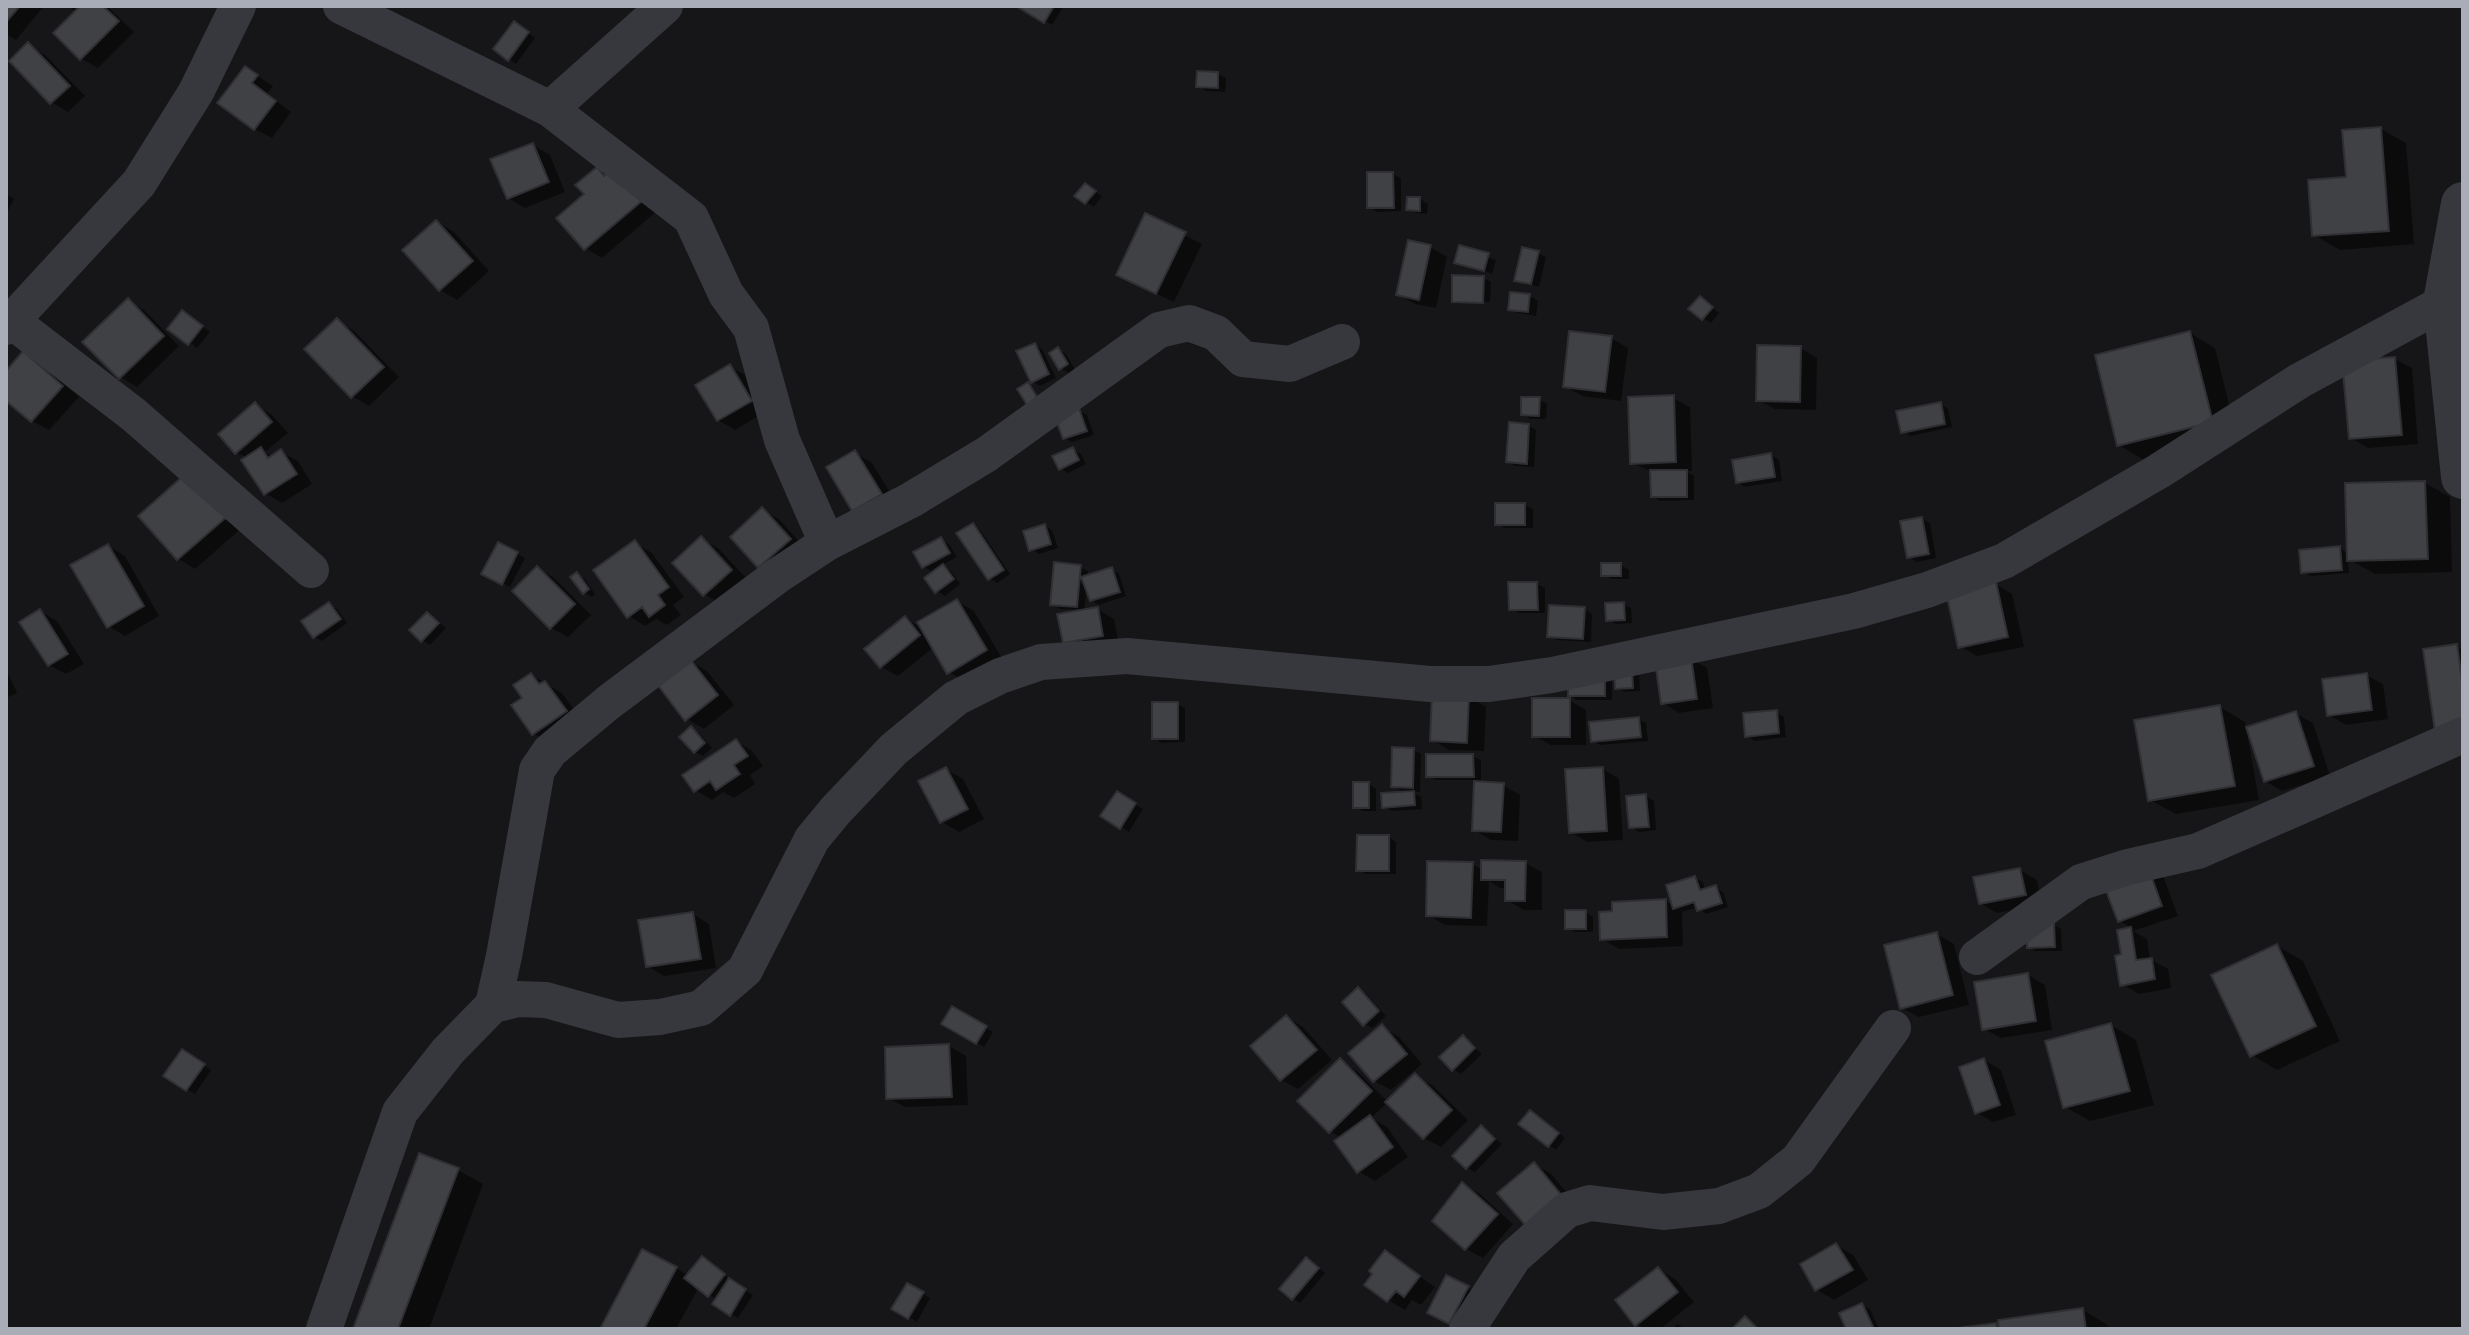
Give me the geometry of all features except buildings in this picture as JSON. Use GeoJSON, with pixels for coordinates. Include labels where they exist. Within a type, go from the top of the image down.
{"type":"FeatureCollection","features":[{"type":"Feature","properties":{"kind":"street"},"geometry":{"type":"LineString","coordinates":[[238,6],[196,92],[139,183],[10,325],[134,415],[311,570]]}},
{"type":"Feature","properties":{"kind":"street"},"geometry":{"type":"LineString","coordinates":[[341,6],[550,109],[691,218],[726,294],[751,328],[782,440],[827,543]]}},
{"type":"Feature","properties":{"kind":"street"},"geometry":{"type":"LineString","coordinates":[[550,109],[665,6]]}},
{"type":"Feature","properties":{"kind":"street"},"geometry":{"type":"LineString","coordinates":[[2463,204],[2445,302],[2463,477]]}},
{"type":"Feature","properties":{"kind":"street"},"geometry":{"type":"LineString","coordinates":[[493,1005],[518,999],[546,1000],[618,1020],[660,1017],[701,1008],[745,970],[812,839],[836,810],[894,749],[956,698],[1000,676],[1041,662],[1127,656],[1430,684],[1489,684],[1552,675],[1854,611],[1927,590],[2004,561],[2100,507],[2299,381],[2445,302]]}},
{"type":"Feature","properties":{"kind":"street"},"geometry":{"type":"LineString","coordinates":[[324,1329],[400,1112],[448,1051],[493,1005],[534,779],[550,751],[609,702],[777,576],[827,543],[911,500],[987,454],[1159,330],[1189,323],[1216,333],[1243,359],[1290,364],[1342,342]]}},
{"type":"Feature","properties":{"kind":"street"},"geometry":{"type":"LineString","coordinates":[[1977,957],[2081,882],[2128,867],[2198,851],[2463,735]]}},
{"type":"Feature","properties":{"kind":"street"},"geometry":{"type":"LineString","coordinates":[[1467,1329],[1514,1257],[1567,1210],[1590,1203],[1663,1212],[1719,1206],[1759,1191],[1798,1160],[1893,1028]]}}]}
